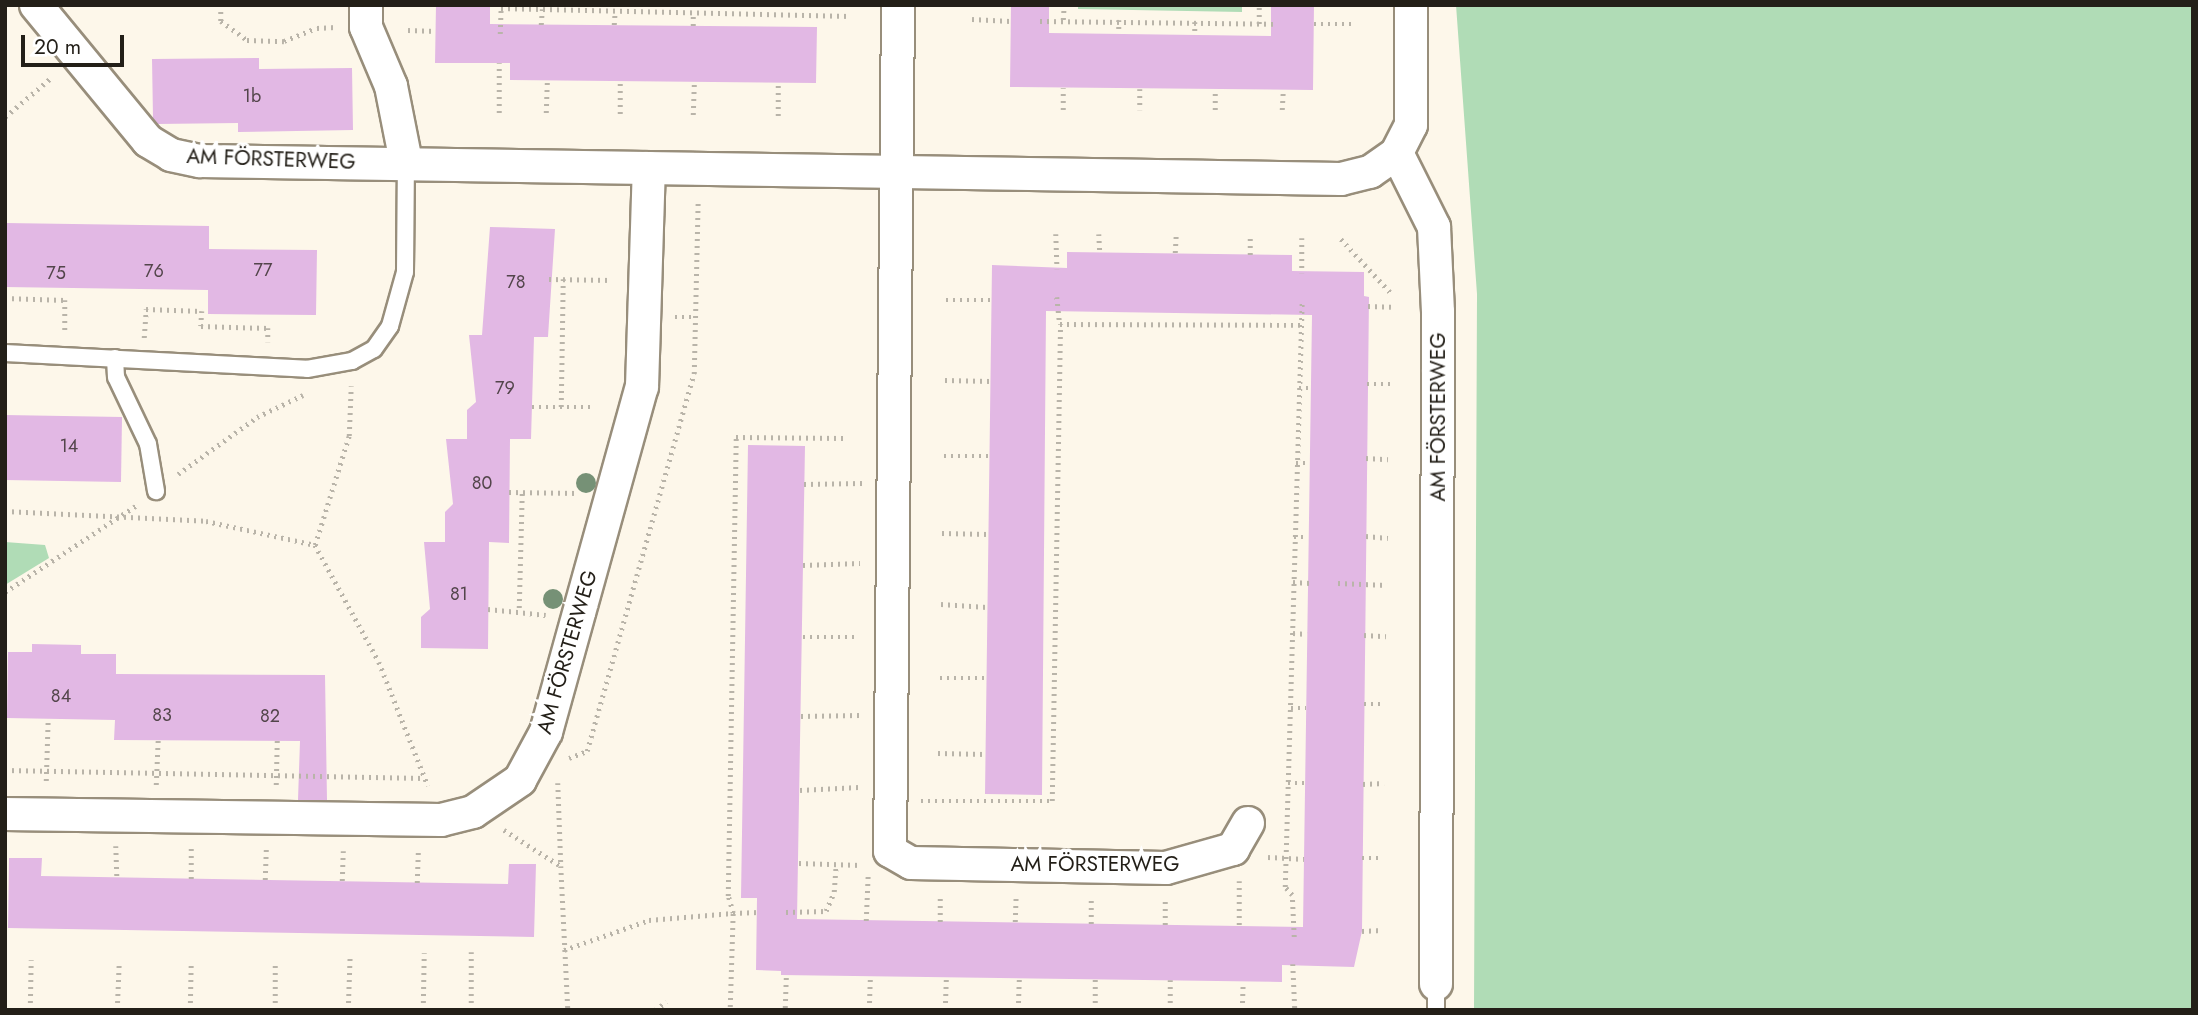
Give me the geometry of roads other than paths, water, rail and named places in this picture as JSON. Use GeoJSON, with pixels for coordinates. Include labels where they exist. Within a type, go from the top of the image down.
{"type":"FeatureCollection","features":[{"type":"Feature","properties":{"kind":"street","name":"AM FÖRSTERWEG"},"geometry":{"type":"LineString","coordinates":[[36,5],[148,141],[171,155],[212,162],[406,162],[895,175],[1341,179],[1370,172],[1397,153],[1434,227],[1438,299],[1436,997]]}},
{"type":"Feature","properties":{"kind":"street","name":"AM FÖRSTERWEG"},"geometry":{"type":"LineString","coordinates":[[898,5],[895,483],[887,834],[890,851],[911,863],[1166,868],[1233,849],[1248,823]]}},
{"type":"Feature","properties":{"kind":"street"},"geometry":{"type":"LineString","coordinates":[[1397,153],[1411,125],[1411,5]]}},
{"type":"Feature","properties":{"kind":"street"},"geometry":{"type":"LineString","coordinates":[[366,16],[391,86],[406,162]]}},
{"type":"Feature","properties":{"kind":"street","name":"AM FÖRSTERWEG"},"geometry":{"type":"LineString","coordinates":[[5,814],[155,816],[270,832],[441,820],[474,812],[520,780],[546,732],[642,387],[649,168]]}},
{"type":"Feature","properties":{"kind":"lane"},"geometry":{"type":"LineString","coordinates":[[5,353],[65,354],[143,361],[307,369],[352,361],[374,349],[390,326],[405,272],[406,162]]}},
{"type":"Feature","properties":{"kind":"lane"},"geometry":{"type":"LineString","coordinates":[[116,358],[116,377],[148,444],[156,491]]}}]}
